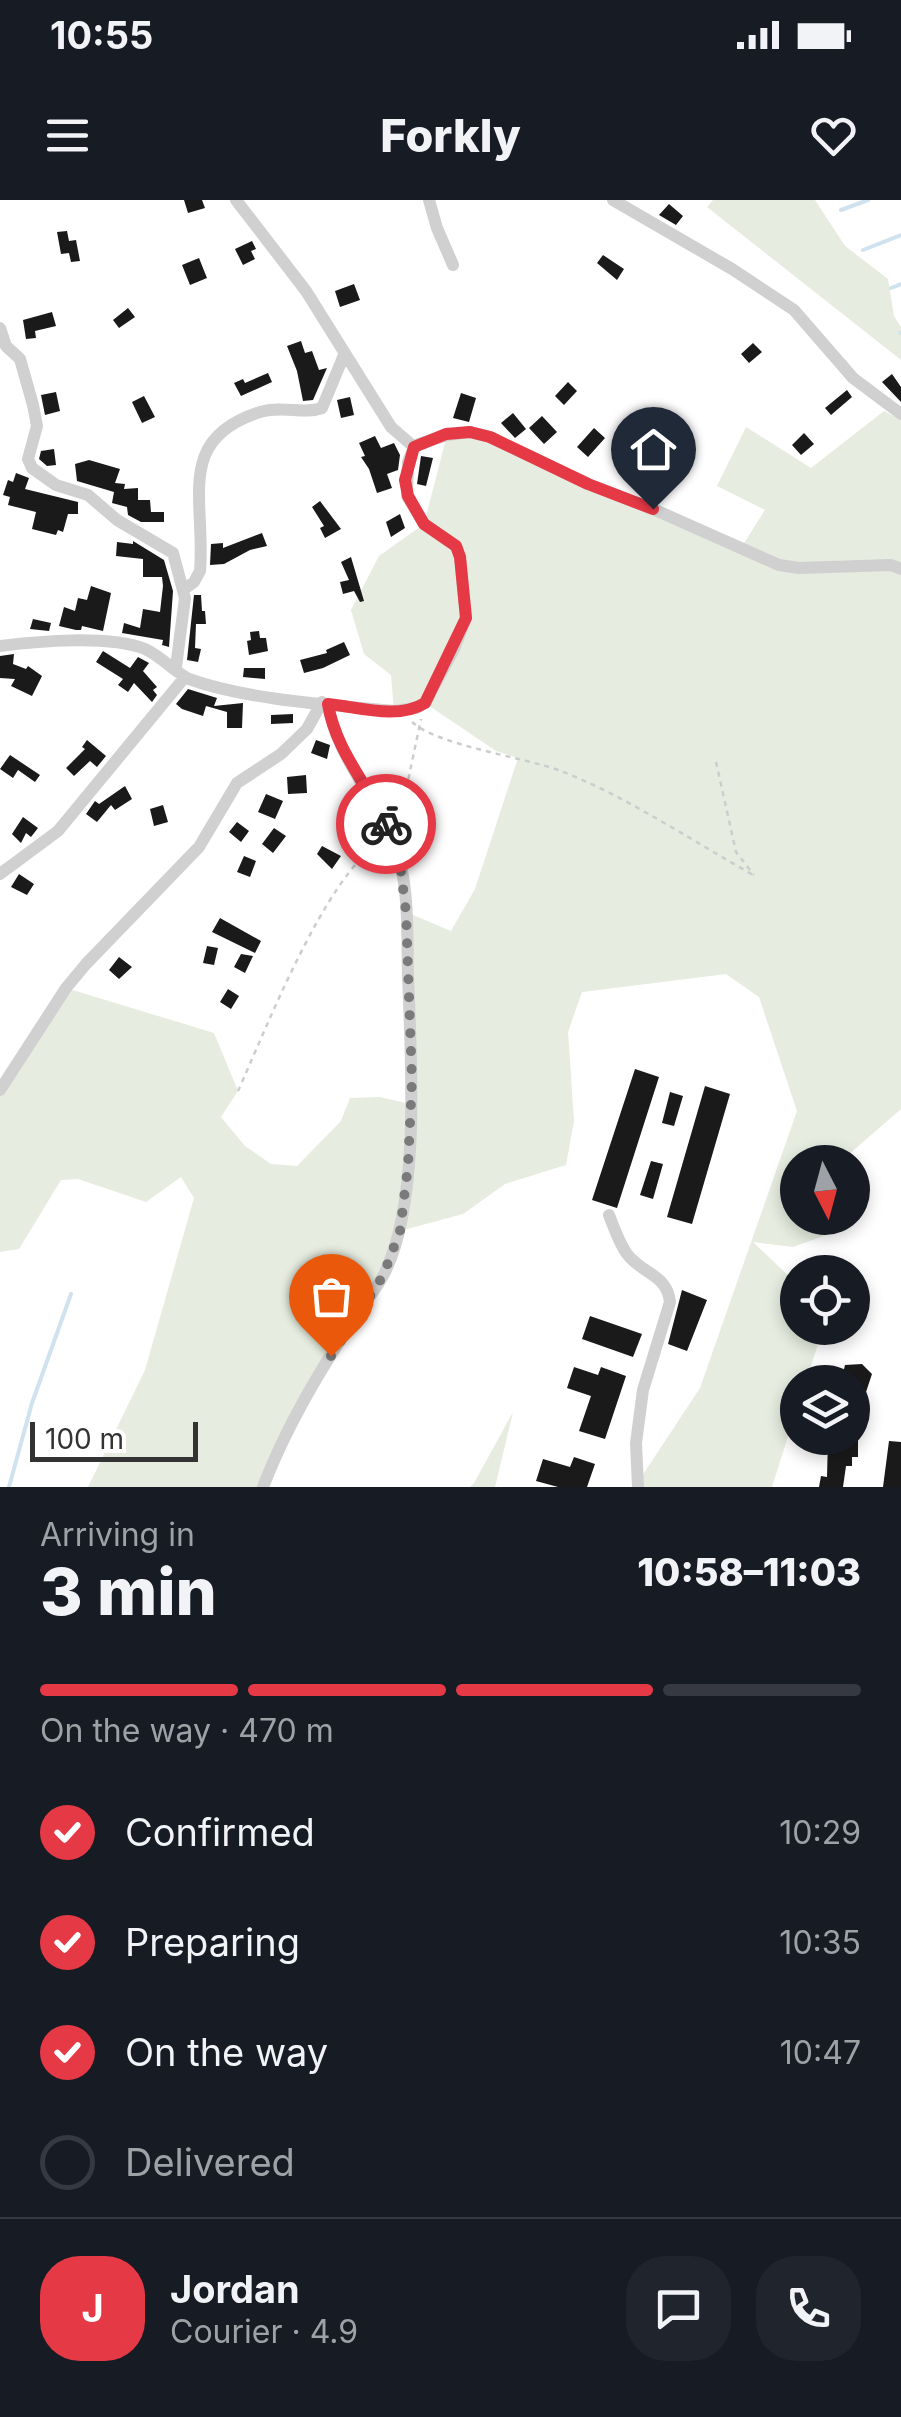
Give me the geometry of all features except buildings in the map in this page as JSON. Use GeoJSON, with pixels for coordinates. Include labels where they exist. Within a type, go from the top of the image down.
{"type":"FeatureCollection","features":[{"type":"Feature","properties":{"kind":"street"},"geometry":{"type":"LineString","coordinates":[[236,200],[306,291],[391,426],[414,447]]}},
{"type":"Feature","properties":{"kind":"street"},"geometry":{"type":"LineString","coordinates":[[429,200],[452,265]]}},
{"type":"Feature","properties":{"kind":"street"},"geometry":{"type":"LineString","coordinates":[[613,200],[794,310],[853,378],[901,414]]}},
{"type":"Feature","properties":{"kind":"street"},"geometry":{"type":"LineString","coordinates":[[0,328],[6,346],[20,359],[33,406],[37,426],[28,459],[32,468],[56,484],[88,495],[116,520],[163,544],[173,553],[184,590],[180,672],[58,830],[0,874]]}},
{"type":"Feature","properties":{"kind":"street"},"geometry":{"type":"LineString","coordinates":[[184,590],[200,571],[200,468],[208,444],[229,426],[259,412],[284,407],[313,411],[322,408],[344,355]]}},
{"type":"Feature","properties":{"kind":"street"},"geometry":{"type":"LineString","coordinates":[[414,447],[446,434],[470,432],[490,437],[588,484],[778,565],[799,568],[891,564],[901,569]]}},
{"type":"Feature","properties":{"kind":"street"},"geometry":{"type":"LineString","coordinates":[[0,646],[28,642],[106,643],[142,648],[180,672],[244,692],[400,711],[425,703],[466,618],[456,546],[424,524],[408,496],[405,480],[414,447]]}},
{"type":"Feature","properties":{"kind":"street"},"geometry":{"type":"LineString","coordinates":[[264,1487],[290,1423],[383,1276],[400,1231],[412,1080],[406,912],[400,864],[325,703]]}},
{"type":"Feature","properties":{"kind":"street"},"geometry":{"type":"LineString","coordinates":[[0,1090],[86,964],[200,846],[237,783],[281,754],[308,730],[325,703]]}},
{"type":"Feature","properties":{"kind":"street"},"geometry":{"type":"LineString","coordinates":[[609,1215],[628,1256],[664,1281],[670,1302],[643,1390],[636,1443],[638,1487]]}},
{"type":"Feature","properties":{"kind":"path"},"geometry":{"type":"LineString","coordinates":[[238,1091],[295,964],[341,885],[357,860],[390,837],[401,822],[425,703]]}},
{"type":"Feature","properties":{"kind":"path"},"geometry":{"type":"LineString","coordinates":[[400,711],[419,728],[560,771],[754,876],[736,852],[716,762]]}},
{"type":"Feature","properties":{"kind":"shaded area"},"geometry":{"type":"Polygon","coordinates":[[[713,200],[815,200],[845,246],[888,279],[894,316],[901,327],[901,360],[707,207],[713,200]]]}},
{"type":"Feature","properties":{"kind":"shaded area"},"geometry":{"type":"Polygon","coordinates":[[[884,411],[901,420],[901,1109],[860,1145],[785,1145],[797,1111],[759,997],[726,974],[582,992],[568,1032],[574,1121],[566,1165],[505,1184],[463,1214],[400,1231],[263,1487],[88,1487],[145,1370],[194,1198],[181,1177],[146,1202],[78,1179],[61,1180],[19,1249],[0,1252],[0,1090],[66,988],[214,1033],[238,1091],[221,1117],[245,1146],[271,1164],[297,1166],[341,1121],[350,1098],[380,1097],[410,1104],[406,912],[451,931],[475,889],[518,758],[496,751],[425,703],[394,711],[391,675],[364,654],[351,610],[379,556],[424,524],[447,435],[470,432],[741,548],[765,510],[717,486],[746,427],[811,468],[884,411]]]}},
{"type":"Feature","properties":{"kind":"shaded area"},"geometry":{"type":"Polygon","coordinates":[[[780,1160],[780,1235],[826,1235],[793,1247],[753,1242],[780,1268],[780,1345],[818,1345],[811,1365],[780,1365],[782,1455],[772,1487],[638,1487],[700,1388],[780,1160]]]}},
{"type":"Feature","properties":{"kind":"shaded area"},"geometry":{"type":"Polygon","coordinates":[[[513,1412],[495,1487],[470,1487],[474,1483],[513,1412]]]}},
{"type":"Feature","properties":{"kind":"waterway"},"geometry":{"type":"LineString","coordinates":[[841,210],[868,200]]}},
{"type":"Feature","properties":{"kind":"waterway"},"geometry":{"type":"LineString","coordinates":[[863,250],[901,235]]}},
{"type":"Feature","properties":{"kind":"waterway"},"geometry":{"type":"LineString","coordinates":[[891,288],[901,284]]}},
{"type":"Feature","properties":{"kind":"waterway"},"geometry":{"type":"LineString","coordinates":[[9,1487],[32,1403],[71,1294]]}},
{"type":"Feature","properties":{"kind":"way so far"},"geometry":{"type":"LineString","coordinates":[[331,1356],[383,1276],[400,1231],[408,1166],[412,1080],[406,912],[400,864],[386,824]]}},
{"type":"Feature","properties":{"kind":"route"},"geometry":{"type":"LineString","coordinates":[[386,824],[356,774],[330,719],[328,704],[394,712],[425,703],[466,618],[456,546],[424,524],[408,496],[405,480],[414,447],[446,434],[470,432],[490,437],[615,496],[653,509]]}}]}
